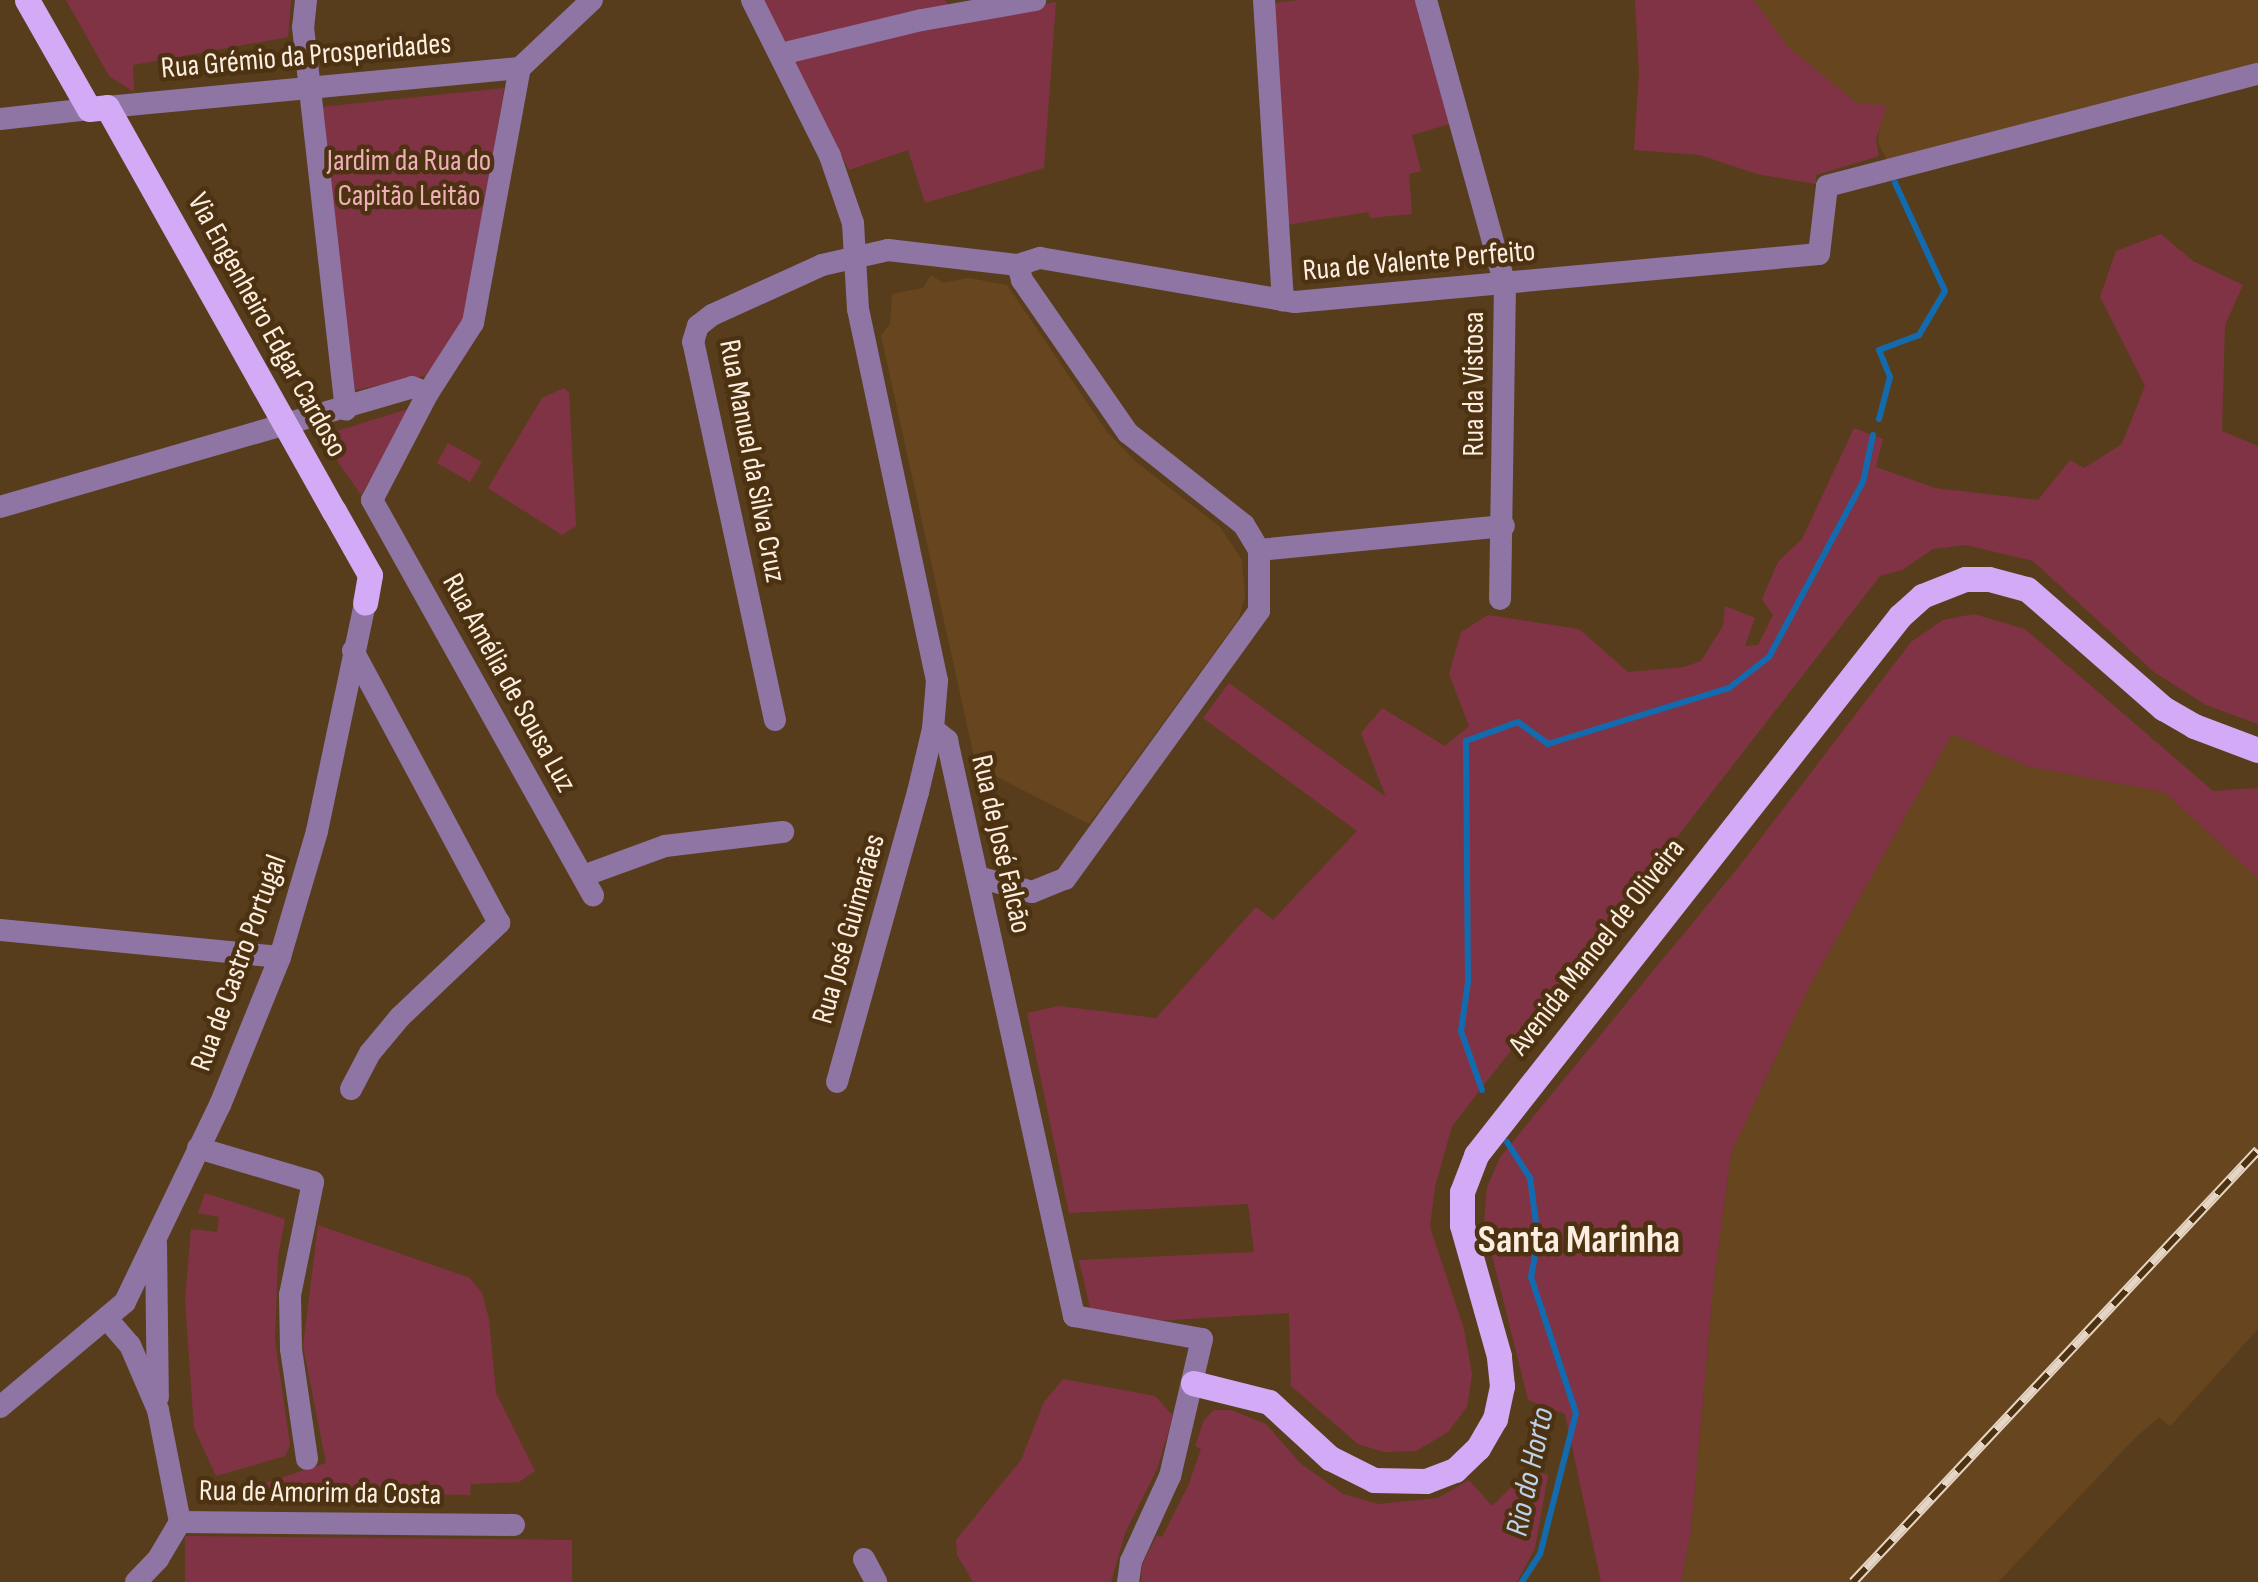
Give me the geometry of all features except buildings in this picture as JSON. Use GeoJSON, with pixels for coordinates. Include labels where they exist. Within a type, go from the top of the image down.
{"type":"FeatureCollection","features":[{"type":"Feature","properties":{"kind":"main road","name":"Via Engenheiro Edgar Cardoso"},"geometry":{"type":"LineString","coordinates":[[27,0],[98,108],[286,425],[370,575],[365,603]]}},
{"type":"Feature","properties":{"kind":"main road","name":"Avenida Manoel de Oliveira"},"geometry":{"type":"LineString","coordinates":[[1193,1384],[1269,1402],[1330,1458],[1374,1480],[1392,1484],[1426,1481],[1455,1470],[1478,1448],[1495,1418],[1502,1386],[1499,1356],[1462,1224],[1462,1192],[1476,1155],[1900,616],[1922,596],[1965,579],[1989,579],[2027,590],[2163,708],[2194,726],[2258,750]]}},
{"type":"Feature","properties":{"kind":"street"},"geometry":{"type":"LineString","coordinates":[[306,0],[303,27],[346,410]]}},
{"type":"Feature","properties":{"kind":"street"},"geometry":{"type":"LineString","coordinates":[[334,511],[372,500],[428,393],[472,323],[516,69],[592,0]]}},
{"type":"Feature","properties":{"kind":"street","name":"Rua de José Falcão"},"geometry":{"type":"LineString","coordinates":[[752,0],[830,156],[853,223],[858,308],[937,681],[933,729],[947,740],[1074,1316],[1202,1339],[1193,1384]]}},
{"type":"Feature","properties":{"kind":"street"},"geometry":{"type":"LineString","coordinates":[[781,54],[922,20],[1035,0]]}},
{"type":"Feature","properties":{"kind":"street"},"geometry":{"type":"LineString","coordinates":[[1264,0],[1283,300]]}},
{"type":"Feature","properties":{"kind":"street","name":"Rua da Vistosa"},"geometry":{"type":"LineString","coordinates":[[1426,0],[1505,284],[1500,600]]}},
{"type":"Feature","properties":{"kind":"street","name":"Rua Grémio da Prosperidades"},"geometry":{"type":"LineString","coordinates":[[0,119],[516,69]]}},
{"type":"Feature","properties":{"kind":"street","name":"Rua de Valente Perfeito"},"geometry":{"type":"LineString","coordinates":[[856,257],[888,250],[1018,265],[1040,258],[1283,300],[1505,284],[1819,254],[1827,186],[2258,74]]}},
{"type":"Feature","properties":{"kind":"street","name":"Rua Manuel da Silva Cruz"},"geometry":{"type":"LineString","coordinates":[[775,720],[692,342],[698,326],[712,315],[822,265],[856,257]]}},
{"type":"Feature","properties":{"kind":"street"},"geometry":{"type":"LineString","coordinates":[[978,877],[1032,892],[1065,879],[1259,611],[1258,550],[1244,525],[1128,432],[1022,280],[1018,265]]}},
{"type":"Feature","properties":{"kind":"street"},"geometry":{"type":"LineString","coordinates":[[0,507],[412,388],[428,393]]}},
{"type":"Feature","properties":{"kind":"street","name":"Rua Amélia de Sousa Luz"},"geometry":{"type":"LineString","coordinates":[[372,500],[588,886],[665,846],[783,832]]}},
{"type":"Feature","properties":{"kind":"street"},"geometry":{"type":"LineString","coordinates":[[1258,550],[1504,526]]}},
{"type":"Feature","properties":{"kind":"street","name":"Rua de Castro Portugal"},"geometry":{"type":"LineString","coordinates":[[0,1407],[125,1302],[156,1241],[280,958],[317,831],[365,603]]}},
{"type":"Feature","properties":{"kind":"street"},"geometry":{"type":"LineString","coordinates":[[351,1088],[370,1053],[400,1017],[499,923],[353,651]]}},
{"type":"Feature","properties":{"kind":"street","name":"Rua José Guimarães"},"geometry":{"type":"LineString","coordinates":[[837,1082],[933,729]]}},
{"type":"Feature","properties":{"kind":"street"},"geometry":{"type":"LineString","coordinates":[[918,792],[937,785],[959,790]]}},
{"type":"Feature","properties":{"kind":"street"},"geometry":{"type":"LineString","coordinates":[[0,930],[280,958]]}},
{"type":"Feature","properties":{"kind":"street"},"geometry":{"type":"LineString","coordinates":[[198,1148],[312,1182],[290,1295],[291,1348],[306,1459]]}},
{"type":"Feature","properties":{"kind":"street","name":"Rua de Amorim da Costa"},"geometry":{"type":"LineString","coordinates":[[156,1241],[158,1410],[180,1522],[514,1525]]}},
{"type":"Feature","properties":{"kind":"street"},"geometry":{"type":"LineString","coordinates":[[125,1302],[144,1306],[158,1317]]}},
{"type":"Feature","properties":{"kind":"street","name":"Rua de Amorim da Costa"},"geometry":{"type":"LineString","coordinates":[[108,1320],[130,1345],[158,1410]]}},
{"type":"Feature","properties":{"kind":"street"},"geometry":{"type":"LineString","coordinates":[[1128,1582],[1131,1561],[1170,1476],[1193,1384]]}},
{"type":"Feature","properties":{"kind":"street"},"geometry":{"type":"LineString","coordinates":[[136,1582],[158,1559],[180,1522]]}},
{"type":"Feature","properties":{"kind":"street"},"geometry":{"type":"LineString","coordinates":[[864,1559],[876,1582]]}},
{"type":"Feature","properties":{"kind":"shaded area"},"geometry":{"type":"Polygon","coordinates":[[[1730,0],[2258,0],[2258,65],[1888,162],[1878,143],[1880,123],[1846,115],[1730,0]]]}},
{"type":"Feature","properties":{"kind":"shaded area"},"geometry":{"type":"Polygon","coordinates":[[[931,275],[943,283],[968,278],[1007,285],[1107,432],[1136,462],[1220,527],[1242,560],[1245,597],[1238,620],[1089,824],[976,766],[881,335],[890,324],[892,294],[923,288],[931,275]]]}},
{"type":"Feature","properties":{"kind":"shaded area"},"geometry":{"type":"Polygon","coordinates":[[[1952,734],[2030,767],[2164,792],[2258,878],[2258,1329],[2170,1426],[2159,1417],[2135,1438],[1998,1582],[1681,1582],[1691,1531],[1713,1289],[1731,1153],[1807,991],[1952,734]]]}},
{"type":"Feature","properties":{"kind":"green space"},"geometry":{"type":"Polygon","coordinates":[[[66,0],[291,0],[288,37],[133,65],[134,92],[109,76],[66,0]]]}},
{"type":"Feature","properties":{"kind":"green space"},"geometry":{"type":"Polygon","coordinates":[[[761,0],[945,0],[950,8],[784,44],[761,0]]]}},
{"type":"Feature","properties":{"kind":"green space"},"geometry":{"type":"Polygon","coordinates":[[[1421,0],[1453,123],[1412,135],[1421,171],[1409,174],[1412,214],[1370,218],[1368,212],[1286,225],[1272,3],[1421,0]]]}},
{"type":"Feature","properties":{"kind":"green space"},"geometry":{"type":"Polygon","coordinates":[[[1635,0],[1754,0],[1788,47],[1858,104],[1887,105],[1876,139],[1879,156],[1816,175],[1816,184],[1757,174],[1700,155],[1634,150],[1639,73],[1635,0]]]}},
{"type":"Feature","properties":{"kind":"green space"},"geometry":{"type":"Polygon","coordinates":[[[1056,2],[1044,168],[925,203],[908,150],[849,170],[793,64],[794,60],[953,21],[1056,2]]]}},
{"type":"Feature","properties":{"kind":"green space","name":"Jardim da Rua do Capitão Leitão"},"geometry":{"type":"Polygon","coordinates":[[[504,88],[466,323],[429,375],[355,390],[321,107],[504,88]]]}},
{"type":"Feature","properties":{"kind":"green space"},"geometry":{"type":"Polygon","coordinates":[[[2161,234],[2193,261],[2243,285],[2225,325],[2222,431],[2258,446],[2258,724],[2206,705],[2154,672],[2033,561],[1966,545],[1933,549],[1902,570],[1880,576],[1452,1126],[1435,1187],[1430,1227],[1464,1329],[1472,1374],[1467,1407],[1448,1432],[1416,1451],[1384,1452],[1358,1444],[1291,1386],[1289,1313],[1138,1322],[1091,1312],[1079,1260],[1254,1252],[1248,1204],[1069,1213],[1027,1013],[1059,1006],[1156,1018],[1256,907],[1273,920],[1357,831],[1203,718],[1229,683],[1386,797],[1361,733],[1382,708],[1445,746],[1469,726],[1449,674],[1461,632],[1488,615],[1579,629],[1628,672],[1684,667],[1701,661],[1723,626],[1725,606],[1755,618],[1745,646],[1758,645],[1773,615],[1762,599],[1778,562],[1802,539],[1854,428],[1883,439],[1876,467],[1935,488],[2038,500],[2070,460],[2084,468],[2122,444],[2145,386],[2100,297],[2116,251],[2161,234]]]}},
{"type":"Feature","properties":{"kind":"green space"},"geometry":{"type":"Polygon","coordinates":[[[564,388],[569,392],[576,526],[562,535],[488,488],[542,398],[564,388]]]}},
{"type":"Feature","properties":{"kind":"green space"},"geometry":{"type":"Polygon","coordinates":[[[412,408],[361,495],[320,436],[412,408]]]}},
{"type":"Feature","properties":{"kind":"green space"},"geometry":{"type":"Polygon","coordinates":[[[448,443],[482,462],[470,482],[437,463],[448,443]]]}},
{"type":"Feature","properties":{"kind":"green space"},"geometry":{"type":"Polygon","coordinates":[[[1974,614],[2025,629],[2213,791],[2258,788],[2258,878],[2164,792],[2030,767],[1952,734],[1807,991],[1731,1153],[1713,1289],[1691,1531],[1681,1582],[1601,1582],[1565,1414],[1528,1400],[1484,1223],[1487,1187],[1501,1156],[1741,864],[1911,642],[1943,620],[1974,614]]]}},
{"type":"Feature","properties":{"kind":"green space"},"geometry":{"type":"Polygon","coordinates":[[[205,1193],[285,1219],[278,1257],[275,1341],[290,1445],[285,1456],[216,1476],[194,1428],[185,1301],[191,1229],[217,1232],[219,1217],[198,1213],[205,1193]]]}},
{"type":"Feature","properties":{"kind":"green space"},"geometry":{"type":"Polygon","coordinates":[[[318,1225],[470,1278],[482,1293],[489,1319],[496,1393],[535,1471],[519,1482],[471,1484],[470,1495],[244,1490],[326,1463],[303,1346],[318,1225]]]}},
{"type":"Feature","properties":{"kind":"green space"},"geometry":{"type":"Polygon","coordinates":[[[1063,1379],[1155,1396],[1173,1416],[1157,1469],[1125,1533],[1111,1582],[973,1582],[957,1555],[956,1540],[1021,1460],[1044,1402],[1063,1379]]]}},
{"type":"Feature","properties":{"kind":"green space"},"geometry":{"type":"Polygon","coordinates":[[[1214,1410],[1231,1410],[1266,1424],[1300,1463],[1343,1494],[1378,1504],[1438,1498],[1469,1480],[1492,1506],[1529,1469],[1548,1475],[1535,1548],[1517,1582],[1141,1582],[1142,1565],[1157,1535],[1162,1537],[1188,1486],[1201,1449],[1195,1446],[1204,1420],[1214,1410]]]}},
{"type":"Feature","properties":{"kind":"green space"},"geometry":{"type":"Polygon","coordinates":[[[185,1536],[572,1540],[572,1582],[185,1582],[185,1536]]]}},
{"type":"Feature","properties":{"kind":"waterway"},"geometry":{"type":"LineString","coordinates":[[1879,419],[1890,377],[1879,350],[1919,335],[1945,291],[1895,183]]}},
{"type":"Feature","properties":{"kind":"waterway"},"geometry":{"type":"LineString","coordinates":[[1482,1090],[1461,1031],[1468,982],[1466,741],[1518,722],[1548,744],[1729,688],[1769,657],[1863,482],[1873,435]]}},
{"type":"Feature","properties":{"kind":"waterway","name":"Rio do Horto"},"geometry":{"type":"LineString","coordinates":[[1507,1142],[1530,1178],[1538,1238],[1531,1277],[1576,1413],[1540,1554],[1522,1582]]}},
{"type":"Feature","properties":{"kind":"railway"},"geometry":{"type":"LineString","coordinates":[[1853,1582],[2258,1150]]}},
{"type":"Feature","properties":{"kind":"district","name":"Santa Marinha"},"geometry":{"type":"Point","coordinates":[1579,1240]}}]}
